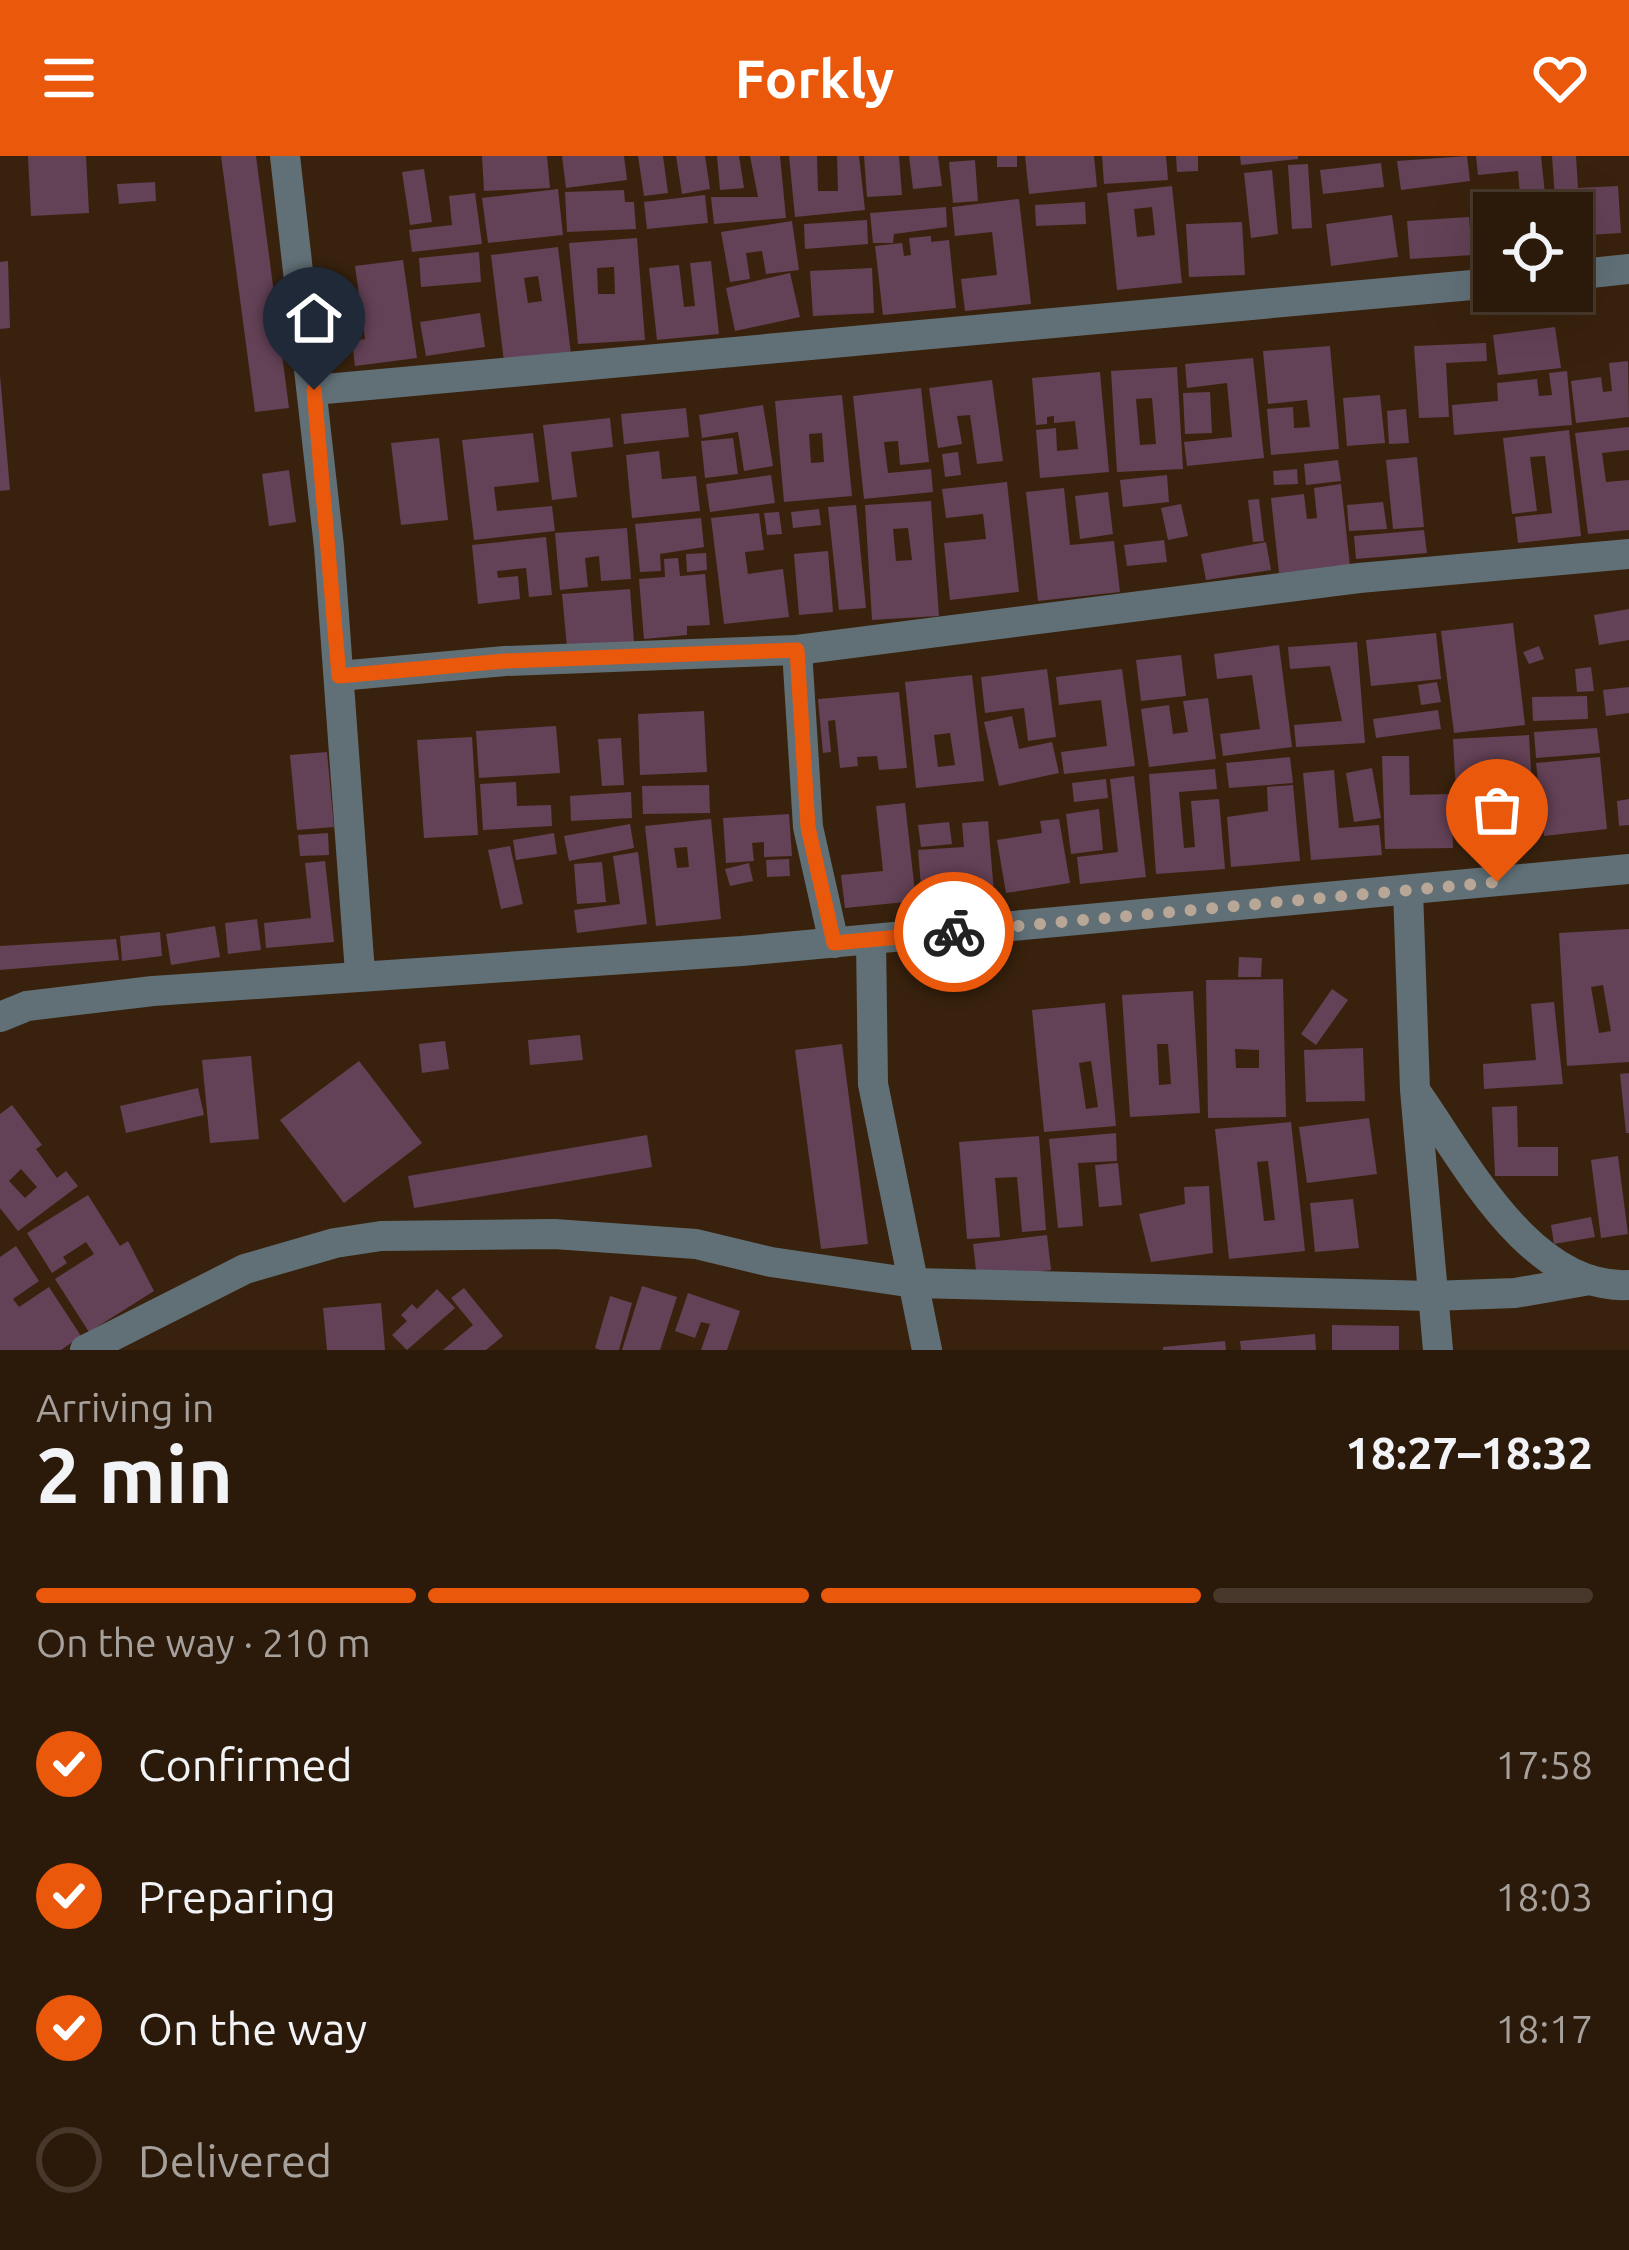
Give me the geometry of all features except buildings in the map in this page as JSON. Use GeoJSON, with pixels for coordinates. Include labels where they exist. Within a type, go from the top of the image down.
{"type":"FeatureCollection","features":[{"type":"Feature","properties":{"kind":"street"},"geometry":{"type":"LineString","coordinates":[[285,156],[314,390],[360,973]]}},
{"type":"Feature","properties":{"kind":"street"},"geometry":{"type":"LineString","coordinates":[[1593,273],[1629,269]]}},
{"type":"Feature","properties":{"kind":"street"},"geometry":{"type":"LineString","coordinates":[[314,390],[1473,285]]}},
{"type":"Feature","properties":{"kind":"street"},"geometry":{"type":"LineString","coordinates":[[339,676],[505,661],[797,650],[1359,578],[1629,554]]}},
{"type":"Feature","properties":{"kind":"street"},"geometry":{"type":"LineString","coordinates":[[797,650],[808,827],[834,943]]}},
{"type":"Feature","properties":{"kind":"street"},"geometry":{"type":"LineString","coordinates":[[0,1017],[27,1006],[132,993],[360,973],[871,940],[1629,869]]}},
{"type":"Feature","properties":{"kind":"street"},"geometry":{"type":"LineString","coordinates":[[1408,890],[1414,1090],[1438,1350]]}},
{"type":"Feature","properties":{"kind":"street"},"geometry":{"type":"LineString","coordinates":[[871,940],[872,1084],[927,1350]]}},
{"type":"Feature","properties":{"kind":"street"},"geometry":{"type":"LineString","coordinates":[[1414,1090],[1496,1204],[1543,1255],[1590,1280]]}},
{"type":"Feature","properties":{"kind":"street"},"geometry":{"type":"LineString","coordinates":[[85,1350],[244,1269],[335,1243],[381,1236],[554,1234],[696,1244],[771,1262],[914,1283],[1432,1296],[1515,1293],[1590,1280],[1629,1285]]}},
{"type":"Feature","properties":{"kind":"way so far"},"geometry":{"type":"LineString","coordinates":[[954,932],[1497,882]]}},
{"type":"Feature","properties":{"kind":"route"},"geometry":{"type":"LineString","coordinates":[[314,390],[339,676],[505,661],[797,650],[806,732],[808,827],[834,943],[954,932]]}}]}
